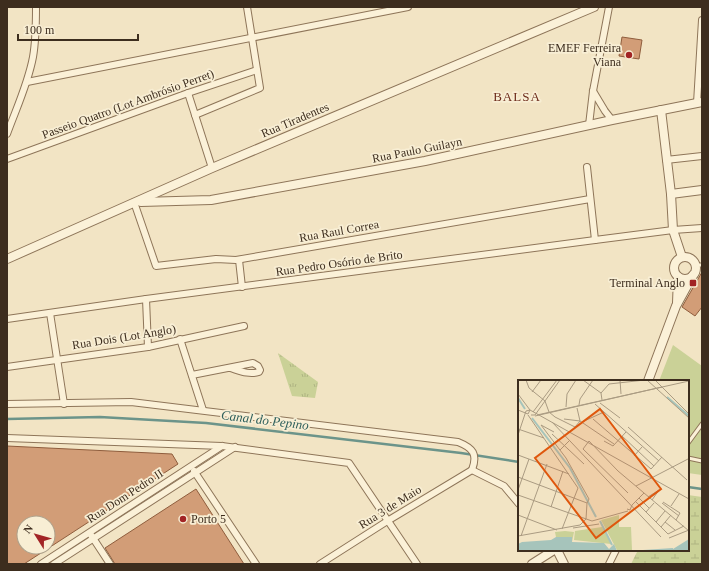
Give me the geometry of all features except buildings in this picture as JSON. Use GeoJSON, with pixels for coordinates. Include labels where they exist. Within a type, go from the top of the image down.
{"type":"FeatureCollection","features":[{"type":"Feature","properties":{"kind":"street"},"geometry":{"type":"LineString","coordinates":[[7,134],[27,82],[33,58],[36,32],[36,7]]}},
{"type":"Feature","properties":{"kind":"street"},"geometry":{"type":"LineString","coordinates":[[195,115],[260,88],[247,7]]}},
{"type":"Feature","properties":{"kind":"street"},"geometry":{"type":"LineString","coordinates":[[27,82],[407,7]]}},
{"type":"Feature","properties":{"kind":"street","name":"Rua Tiradentes"},"geometry":{"type":"LineString","coordinates":[[7,259],[212,168],[594,7]]}},
{"type":"Feature","properties":{"kind":"street"},"geometry":{"type":"LineString","coordinates":[[589,125],[593,91],[609,7]]}},
{"type":"Feature","properties":{"kind":"street"},"geometry":{"type":"LineString","coordinates":[[699,102],[702,20]]}},
{"type":"Feature","properties":{"kind":"street","name":"Passeio Quatro (Lot Ambrósio Perret)"},"geometry":{"type":"LineString","coordinates":[[7,159],[188,93],[257,70]]}},
{"type":"Feature","properties":{"kind":"street"},"geometry":{"type":"LineString","coordinates":[[593,91],[604,111],[612,120]]}},
{"type":"Feature","properties":{"kind":"street"},"geometry":{"type":"LineString","coordinates":[[188,93],[212,168]]}},
{"type":"Feature","properties":{"kind":"street","name":"Rua Paulo Guilayn"},"geometry":{"type":"LineString","coordinates":[[134,202],[210,200],[425,161],[699,102]]}},
{"type":"Feature","properties":{"kind":"street"},"geometry":{"type":"LineString","coordinates":[[661,110],[674,230],[682,257]]}},
{"type":"Feature","properties":{"kind":"street"},"geometry":{"type":"LineString","coordinates":[[666,160],[702,156]]}},
{"type":"Feature","properties":{"kind":"street"},"geometry":{"type":"LineString","coordinates":[[587,167],[595,240]]}},
{"type":"Feature","properties":{"kind":"street"},"geometry":{"type":"LineString","coordinates":[[671,194],[702,190]]}},
{"type":"Feature","properties":{"kind":"street","name":"Rua Raul Correa"},"geometry":{"type":"LineString","coordinates":[[134,202],[156,266],[216,259],[239,260],[590,199]]}},
{"type":"Feature","properties":{"kind":"street","name":"Rua Pedro Osório de Brito"},"geometry":{"type":"LineString","coordinates":[[7,319],[146,299],[595,240],[702,228]]}},
{"type":"Feature","properties":{"kind":"street"},"geometry":{"type":"LineString","coordinates":[[648,380],[676,306],[699,265],[692,259],[685,256],[678,258],[674,264],[674,271],[678,277],[676,306]]}},
{"type":"Feature","properties":{"kind":"street"},"geometry":{"type":"LineString","coordinates":[[239,260],[242,287]]}},
{"type":"Feature","properties":{"kind":"street"},"geometry":{"type":"LineString","coordinates":[[678,277],[688,279],[694,275]]}},
{"type":"Feature","properties":{"kind":"street"},"geometry":{"type":"LineString","coordinates":[[146,299],[148,347]]}},
{"type":"Feature","properties":{"kind":"street"},"geometry":{"type":"LineString","coordinates":[[50,313],[64,404]]}},
{"type":"Feature","properties":{"kind":"street","name":"Rua Dois (Lot Anglo)"},"geometry":{"type":"LineString","coordinates":[[7,367],[148,347],[244,326]]}},
{"type":"Feature","properties":{"kind":"street"},"geometry":{"type":"LineString","coordinates":[[180,339],[203,410]]}},
{"type":"Feature","properties":{"kind":"street"},"geometry":{"type":"LineString","coordinates":[[192,375],[230,368]]}},
{"type":"Feature","properties":{"kind":"street"},"geometry":{"type":"LineString","coordinates":[[7,404],[130,402],[458,442],[468,446],[474,452],[475,461],[472,470],[504,486],[518,503]]}},
{"type":"Feature","properties":{"kind":"street"},"geometry":{"type":"LineString","coordinates":[[7,438],[222,446],[349,463],[389,520],[417,564]]}},
{"type":"Feature","properties":{"kind":"street","name":"Rua Dom Pedro II"},"geometry":{"type":"LineString","coordinates":[[41,564],[222,446]]}},
{"type":"Feature","properties":{"kind":"street","name":"Rua Dom Pedro II"},"geometry":{"type":"LineString","coordinates":[[54,564],[235,447]]}},
{"type":"Feature","properties":{"kind":"street"},"geometry":{"type":"LineString","coordinates":[[190,466],[256,564]]}},
{"type":"Feature","properties":{"kind":"street","name":"Rua 3 de Maio"},"geometry":{"type":"LineString","coordinates":[[320,564],[328,562],[389,520],[472,470]]}},
{"type":"Feature","properties":{"kind":"street"},"geometry":{"type":"LineString","coordinates":[[146,496],[150,503]]}},
{"type":"Feature","properties":{"kind":"street"},"geometry":{"type":"LineString","coordinates":[[89,532],[110,564]]}},
{"type":"Feature","properties":{"kind":"street"},"geometry":{"type":"LineString","coordinates":[[532,564],[552,551]]}},
{"type":"Feature","properties":{"kind":"street"},"geometry":{"type":"LineString","coordinates":[[558,551],[564,564]]}},
{"type":"Feature","properties":{"kind":"street"},"geometry":{"type":"LineString","coordinates":[[608,564],[615,551]]}},
{"type":"Feature","properties":{"kind":"lane"},"geometry":{"type":"LineString","coordinates":[[689,442],[702,424]]}},
{"type":"Feature","properties":{"kind":"lane"},"geometry":{"type":"LineString","coordinates":[[689,458],[702,461]]}},
{"type":"Feature","properties":{"kind":"green space"},"geometry":{"type":"Polygon","coordinates":[[[673,345],[702,366],[702,475],[689,473],[689,380],[659,380],[673,345]]]}},
{"type":"Feature","properties":{"kind":"green space"},"geometry":{"type":"Polygon","coordinates":[[[278,353],[318,382],[315,398],[292,396],[278,353]]]}},
{"type":"Feature","properties":{"kind":"green space"},"geometry":{"type":"Polygon","coordinates":[[[689,495],[702,497],[702,564],[631,564],[638,551],[689,551],[689,495]]]}},
{"type":"Feature","properties":{"kind":"waterway","name":"Canal do Pepino"},"geometry":{"type":"LineString","coordinates":[[7,419],[100,417],[206,423],[461,453],[518,462]]}},
{"type":"Feature","properties":{"kind":"waterway","name":"Canal do Pepino"},"geometry":{"type":"LineString","coordinates":[[689,487],[702,489]]}},
{"type":"Feature","properties":{"kind":"place","name":"EMEF Ferreira Viana"},"geometry":{"type":"Point","coordinates":[629,55]}},
{"type":"Feature","properties":{"kind":"place","name":"Terminal Anglo"},"geometry":{"type":"Point","coordinates":[693,283]}},
{"type":"Feature","properties":{"kind":"place","name":"Porto 5"},"geometry":{"type":"Point","coordinates":[183,519]}},
{"type":"Feature","properties":{"kind":"district","name":"BALSA"},"geometry":{"type":"Point","coordinates":[517,96]}}]}
